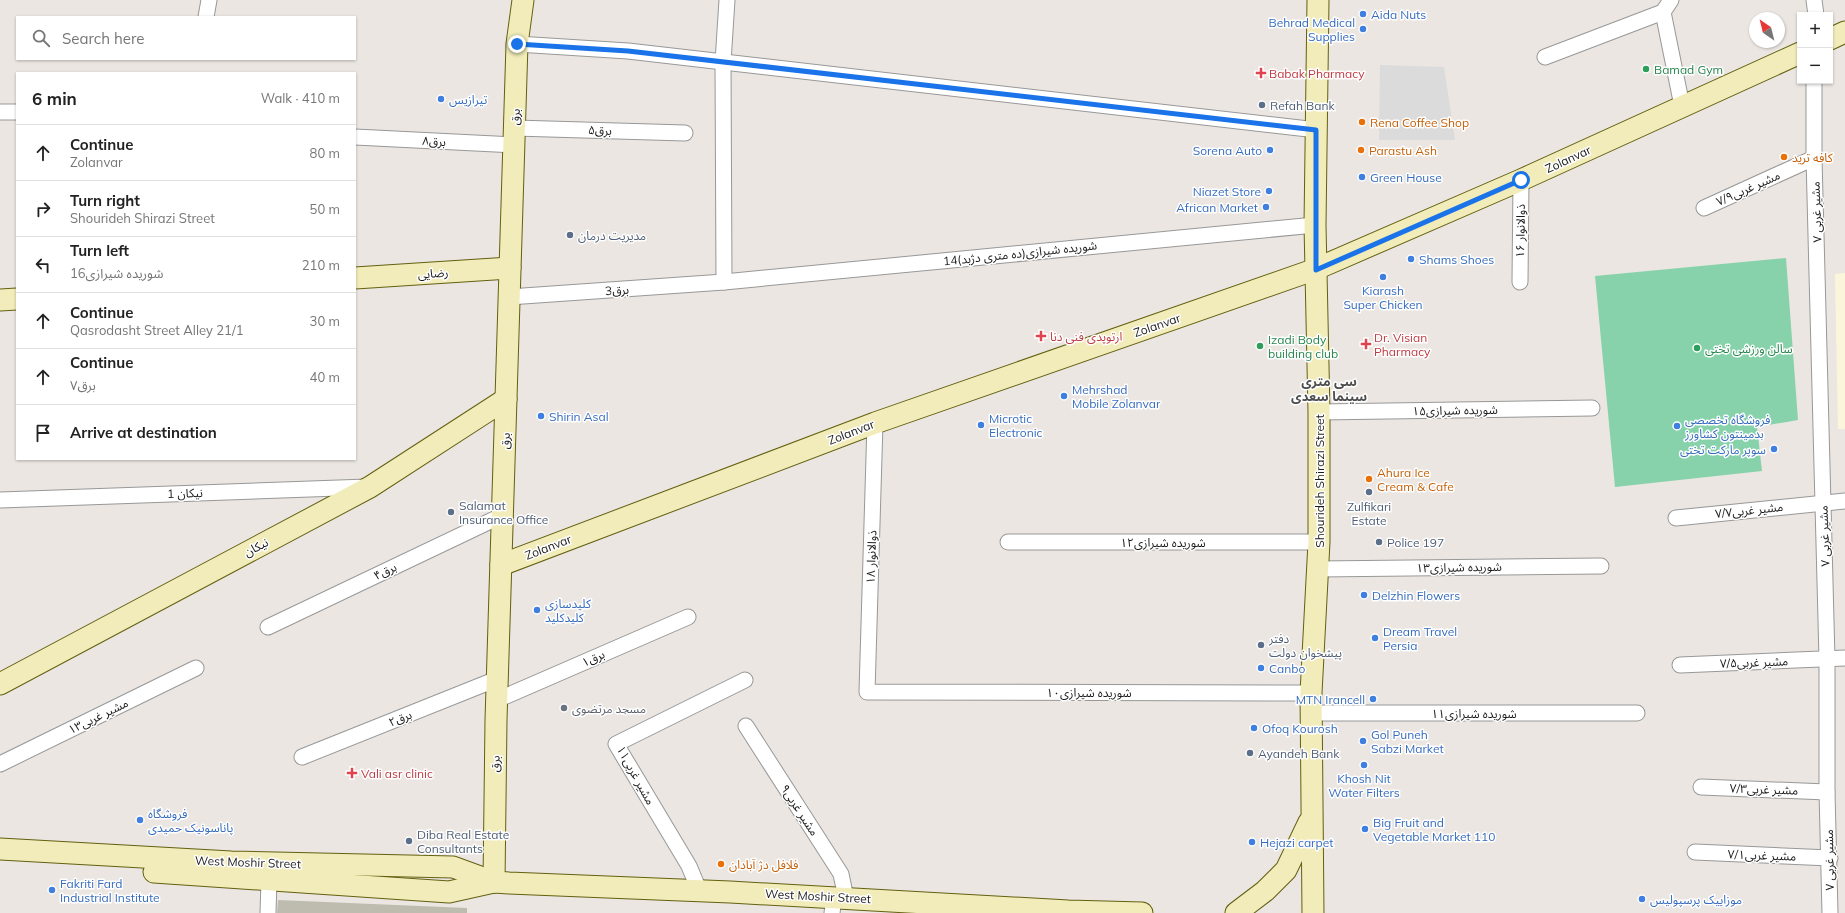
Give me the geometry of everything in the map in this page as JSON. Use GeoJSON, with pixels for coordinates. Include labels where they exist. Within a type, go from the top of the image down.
{"type":"FeatureCollection","features":[{"type":"Feature","properties":{"kind":"street"},"geometry":{"type":"LineString","coordinates":[[206,16],[209,0]]}},
{"type":"Feature","properties":{"kind":"street","name":"برق"},"geometry":{"type":"LineString","coordinates":[[494,882],[497,679],[517,44],[523,0]]}},
{"type":"Feature","properties":{"kind":"street"},"geometry":{"type":"LineString","coordinates":[[724,282],[723,62],[726,0]]}},
{"type":"Feature","properties":{"kind":"street","name":"Shourideh Shirazi Street"},"geometry":{"type":"LineString","coordinates":[[1313,913],[1311,693],[1319,542],[1319,412],[1315,225],[1318,0]]}},
{"type":"Feature","properties":{"kind":"street"},"geometry":{"type":"LineString","coordinates":[[1814,0],[1816,12]]}},
{"type":"Feature","properties":{"kind":"street"},"geometry":{"type":"LineString","coordinates":[[1545,57],[1667,6],[1682,106]]}},
{"type":"Feature","properties":{"kind":"street"},"geometry":{"type":"LineString","coordinates":[[1833,38],[1845,32]]}},
{"type":"Feature","properties":{"kind":"street"},"geometry":{"type":"LineString","coordinates":[[517,44],[628,51],[1316,130]]}},
{"type":"Feature","properties":{"kind":"street","name":"Zolanvar"},"geometry":{"type":"LineString","coordinates":[[501,565],[874,423],[1316,270],[1521,180],[1797,54]]}},
{"type":"Feature","properties":{"kind":"street","name":"مشیر غربی ۷"},"geometry":{"type":"LineString","coordinates":[[1814,84],[1814,158],[1827,659],[1827,792],[1830,858],[1830,913]]}},
{"type":"Feature","properties":{"kind":"street"},"geometry":{"type":"LineString","coordinates":[[0,112],[16,112]]}},
{"type":"Feature","properties":{"kind":"street","name":"برق۵"},"geometry":{"type":"LineString","coordinates":[[514,136],[685,133]]}},
{"type":"Feature","properties":{"kind":"street","name":"برق۸"},"geometry":{"type":"LineString","coordinates":[[356,137],[514,136]]}},
{"type":"Feature","properties":{"kind":"street","name":"۷/۹مشیر غربی"},"geometry":{"type":"LineString","coordinates":[[1704,208],[1814,158]]}},
{"type":"Feature","properties":{"kind":"street","name":"ذوالانوار ۱۶"},"geometry":{"type":"LineString","coordinates":[[1520,282],[1521,180]]}},
{"type":"Feature","properties":{"kind":"street","name":"14شوریده شیرازی(ده متری دژبد)"},"geometry":{"type":"LineString","coordinates":[[724,282],[1315,225]]}},
{"type":"Feature","properties":{"kind":"street","name":"رضایی"},"geometry":{"type":"LineString","coordinates":[[356,278],[510,268]]}},
{"type":"Feature","properties":{"kind":"street","name":"3برق"},"geometry":{"type":"LineString","coordinates":[[509,297],[724,282]]}},
{"type":"Feature","properties":{"kind":"street"},"geometry":{"type":"LineString","coordinates":[[0,300],[16,299]]}},
{"type":"Feature","properties":{"kind":"street","name":"نیکان"},"geometry":{"type":"LineString","coordinates":[[0,684],[370,486],[506,399]]}},
{"type":"Feature","properties":{"kind":"street","name":"شوریده شیرازی۱۵"},"geometry":{"type":"LineString","coordinates":[[1319,412],[1592,408]]}},
{"type":"Feature","properties":{"kind":"street","name":"ذوالانوار ۱۸"},"geometry":{"type":"LineString","coordinates":[[867,692],[874,423]]}},
{"type":"Feature","properties":{"kind":"street","name":"نیکان 1"},"geometry":{"type":"LineString","coordinates":[[0,500],[370,486]]}},
{"type":"Feature","properties":{"kind":"street","name":"۷/۷مشیر غربی"},"geometry":{"type":"LineString","coordinates":[[1676,518],[1822,502],[1845,501]]}},
{"type":"Feature","properties":{"kind":"street","name":"برق۴"},"geometry":{"type":"LineString","coordinates":[[268,627],[502,515]]}},
{"type":"Feature","properties":{"kind":"street","name":"شوریده شیرازی۱۲"},"geometry":{"type":"LineString","coordinates":[[1008,542],[1319,542]]}},
{"type":"Feature","properties":{"kind":"street","name":"شوریده شیرازی۱۳"},"geometry":{"type":"LineString","coordinates":[[1318,569],[1601,566]]}},
{"type":"Feature","properties":{"kind":"street","name":"برق۱"},"geometry":{"type":"LineString","coordinates":[[497,700],[688,616]]}},
{"type":"Feature","properties":{"kind":"street","name":"۷/۵مشیر غربی"},"geometry":{"type":"LineString","coordinates":[[1680,664],[1845,658]]}},
{"type":"Feature","properties":{"kind":"street","name":"مشیر غربی۱۳"},"geometry":{"type":"LineString","coordinates":[[0,764],[196,668]]}},
{"type":"Feature","properties":{"kind":"street","name":"برق۲"},"geometry":{"type":"LineString","coordinates":[[302,757],[497,679]]}},
{"type":"Feature","properties":{"kind":"street","name":"مشیر غربی۱۱"},"geometry":{"type":"LineString","coordinates":[[699,890],[690,866],[616,744],[745,680]]}},
{"type":"Feature","properties":{"kind":"street","name":"۱۰شوریده شیرازی"},"geometry":{"type":"LineString","coordinates":[[867,692],[1311,693]]}},
{"type":"Feature","properties":{"kind":"street","name":"شوریده شیرازی۱۱"},"geometry":{"type":"LineString","coordinates":[[1311,713],[1638,713]]}},
{"type":"Feature","properties":{"kind":"street","name":"مشیر غربی۹"},"geometry":{"type":"LineString","coordinates":[[746,726],[841,874],[837,903]]}},
{"type":"Feature","properties":{"kind":"street","name":"۷/۳مشیر غربی"},"geometry":{"type":"LineString","coordinates":[[1701,787],[1827,792]]}},
{"type":"Feature","properties":{"kind":"street"},"geometry":{"type":"LineString","coordinates":[[1236,913],[1265,891],[1286,870],[1311,818]]}},
{"type":"Feature","properties":{"kind":"street","name":"West Moshir Street"},"geometry":{"type":"LineString","coordinates":[[0,849],[231,862],[453,867],[494,882]]}},
{"type":"Feature","properties":{"kind":"street","name":"۷/۱مشیر غربی"},"geometry":{"type":"LineString","coordinates":[[1695,852],[1830,858]]}},
{"type":"Feature","properties":{"kind":"street","name":"West Moshir Street"},"geometry":{"type":"LineString","coordinates":[[0,861],[449,892],[494,882],[699,890],[837,903],[958,909],[1142,913]]}},
{"type":"Feature","properties":{"kind":"street"},"geometry":{"type":"LineString","coordinates":[[268,913],[269,880]]}},
{"type":"Feature","properties":{"kind":"shaded area"},"geometry":{"type":"Polygon","coordinates":[[[1380,65],[1444,67],[1455,140],[1379,140],[1380,65]]]}},
{"type":"Feature","properties":{"kind":"shaded area"},"geometry":{"type":"Polygon","coordinates":[[[1845,273],[1845,429],[1838,429],[1835,274],[1845,273]]]}},
{"type":"Feature","properties":{"kind":"shaded area"},"geometry":{"type":"Polygon","coordinates":[[[278,900],[467,908],[467,913],[277,913],[278,900]]]}},
{"type":"Feature","properties":{"kind":"green space","name":"سالن ورزشی تختی"},"geometry":{"type":"Polygon","coordinates":[[[1786,258],[1798,420],[1757,427],[1762,471],[1615,487],[1595,276],[1786,258]]]}},
{"type":"Feature","properties":{"kind":"place","name":"Aida Nuts"},"geometry":{"type":"Point","coordinates":[1363,14]}},
{"type":"Feature","properties":{"kind":"place","name":"Behrad Medical Supplies"},"geometry":{"type":"Point","coordinates":[1363,29]}},
{"type":"Feature","properties":{"kind":"place","name":"Bamad Gym"},"geometry":{"type":"Point","coordinates":[1646,69]}},
{"type":"Feature","properties":{"kind":"place","name":"Babak Pharmacy"},"geometry":{"type":"Point","coordinates":[1261,73]}},
{"type":"Feature","properties":{"kind":"place","name":"تیرازیس"},"geometry":{"type":"Point","coordinates":[441,99]}},
{"type":"Feature","properties":{"kind":"place","name":"Refah Bank"},"geometry":{"type":"Point","coordinates":[1262,105]}},
{"type":"Feature","properties":{"kind":"place","name":"Rena Coffee Shop"},"geometry":{"type":"Point","coordinates":[1362,122]}},
{"type":"Feature","properties":{"kind":"place","name":"Sorena Auto"},"geometry":{"type":"Point","coordinates":[1270,150]}},
{"type":"Feature","properties":{"kind":"place","name":"Parastu Ash"},"geometry":{"type":"Point","coordinates":[1361,150]}},
{"type":"Feature","properties":{"kind":"place","name":"کافه ترید"},"geometry":{"type":"Point","coordinates":[1784,157]}},
{"type":"Feature","properties":{"kind":"place","name":"Green House"},"geometry":{"type":"Point","coordinates":[1362,177]}},
{"type":"Feature","properties":{"kind":"place","name":"Niazet Store"},"geometry":{"type":"Point","coordinates":[1269,191]}},
{"type":"Feature","properties":{"kind":"place","name":"African Market"},"geometry":{"type":"Point","coordinates":[1266,207]}},
{"type":"Feature","properties":{"kind":"place","name":"مدیریت درمان"},"geometry":{"type":"Point","coordinates":[570,235]}},
{"type":"Feature","properties":{"kind":"place","name":"Shams Shoes"},"geometry":{"type":"Point","coordinates":[1411,259]}},
{"type":"Feature","properties":{"kind":"place","name":"Kiarash Super Chicken"},"geometry":{"type":"Point","coordinates":[1383,277]}},
{"type":"Feature","properties":{"kind":"place","name":"ارتوپدی فنی دنا"},"geometry":{"type":"Point","coordinates":[1041,336]}},
{"type":"Feature","properties":{"kind":"place","name":"Dr. Visian Pharmacy"},"geometry":{"type":"Point","coordinates":[1366,344]}},
{"type":"Feature","properties":{"kind":"place","name":"Izadi Body building club"},"geometry":{"type":"Point","coordinates":[1260,346]}},
{"type":"Feature","properties":{"kind":"place","name":"سالن ورزشی تختی"},"geometry":{"type":"Point","coordinates":[1697,348]}},
{"type":"Feature","properties":{"kind":"place","name":"Mehrshad Mobile Zolanvar"},"geometry":{"type":"Point","coordinates":[1064,396]}},
{"type":"Feature","properties":{"kind":"place","name":"Shirin Asal"},"geometry":{"type":"Point","coordinates":[541,416]}},
{"type":"Feature","properties":{"kind":"place","name":"Microtic Electronic"},"geometry":{"type":"Point","coordinates":[981,425]}},
{"type":"Feature","properties":{"kind":"place","name":"فروشگاه تخصصی بدمینتون کشاورز"},"geometry":{"type":"Point","coordinates":[1677,426]}},
{"type":"Feature","properties":{"kind":"place","name":"سوپر مارکت تختی"},"geometry":{"type":"Point","coordinates":[1774,449]}},
{"type":"Feature","properties":{"kind":"place","name":"Ahura Ice Cream & Cafe"},"geometry":{"type":"Point","coordinates":[1369,479]}},
{"type":"Feature","properties":{"kind":"place","name":"Zulfikari Estate"},"geometry":{"type":"Point","coordinates":[1369,492]}},
{"type":"Feature","properties":{"kind":"place","name":"Salamat Insurance Office"},"geometry":{"type":"Point","coordinates":[451,512]}},
{"type":"Feature","properties":{"kind":"place","name":"Police 197"},"geometry":{"type":"Point","coordinates":[1379,542]}},
{"type":"Feature","properties":{"kind":"place","name":"Delzhin Flowers"},"geometry":{"type":"Point","coordinates":[1364,595]}},
{"type":"Feature","properties":{"kind":"place","name":"کلیدسازی کلیدکلید"},"geometry":{"type":"Point","coordinates":[537,610]}},
{"type":"Feature","properties":{"kind":"place","name":"Dream Travel Persia"},"geometry":{"type":"Point","coordinates":[1375,638]}},
{"type":"Feature","properties":{"kind":"place","name":"دفتر پیشخوان دولت"},"geometry":{"type":"Point","coordinates":[1261,645]}},
{"type":"Feature","properties":{"kind":"place","name":"Canbo"},"geometry":{"type":"Point","coordinates":[1261,668]}},
{"type":"Feature","properties":{"kind":"place","name":"MTN Irancell"},"geometry":{"type":"Point","coordinates":[1373,699]}},
{"type":"Feature","properties":{"kind":"place","name":"مسجد مرتضوی"},"geometry":{"type":"Point","coordinates":[564,708]}},
{"type":"Feature","properties":{"kind":"place","name":"Ofoq Kourosh"},"geometry":{"type":"Point","coordinates":[1254,728]}},
{"type":"Feature","properties":{"kind":"place","name":"Gol Puneh Sabzi Market"},"geometry":{"type":"Point","coordinates":[1363,741]}},
{"type":"Feature","properties":{"kind":"place","name":"Ayandeh Bank"},"geometry":{"type":"Point","coordinates":[1250,753]}},
{"type":"Feature","properties":{"kind":"place","name":"Khosh Nit Water Filters"},"geometry":{"type":"Point","coordinates":[1364,765]}},
{"type":"Feature","properties":{"kind":"place","name":"Vali asr clinic"},"geometry":{"type":"Point","coordinates":[352,773]}},
{"type":"Feature","properties":{"kind":"place","name":"فروشگاه پاناسونیک حمیدی"},"geometry":{"type":"Point","coordinates":[140,820]}},
{"type":"Feature","properties":{"kind":"place","name":"Big Fruit and Vegetable Market 110"},"geometry":{"type":"Point","coordinates":[1365,829]}},
{"type":"Feature","properties":{"kind":"place","name":"Diba Real Estate Consultants"},"geometry":{"type":"Point","coordinates":[409,841]}},
{"type":"Feature","properties":{"kind":"place","name":"Hejazi carpet"},"geometry":{"type":"Point","coordinates":[1252,842]}},
{"type":"Feature","properties":{"kind":"place","name":"فلافل دژ آبادان"},"geometry":{"type":"Point","coordinates":[721,864]}},
{"type":"Feature","properties":{"kind":"place","name":"Fakriti Fard Industrial Institute"},"geometry":{"type":"Point","coordinates":[52,890]}},
{"type":"Feature","properties":{"kind":"place","name":"موزاییک پرسپولیس"},"geometry":{"type":"Point","coordinates":[1642,899]}},
{"type":"Feature","properties":{"kind":"district","name":"سی متری سینما سعدی"},"geometry":{"type":"Point","coordinates":[1329,388]}},
{"type":"Feature","properties":{"kind":"route"},"geometry":{"type":"LineString","coordinates":[[517,44],[628,51],[1316,130],[1316,270],[1521,180]]}}]}
